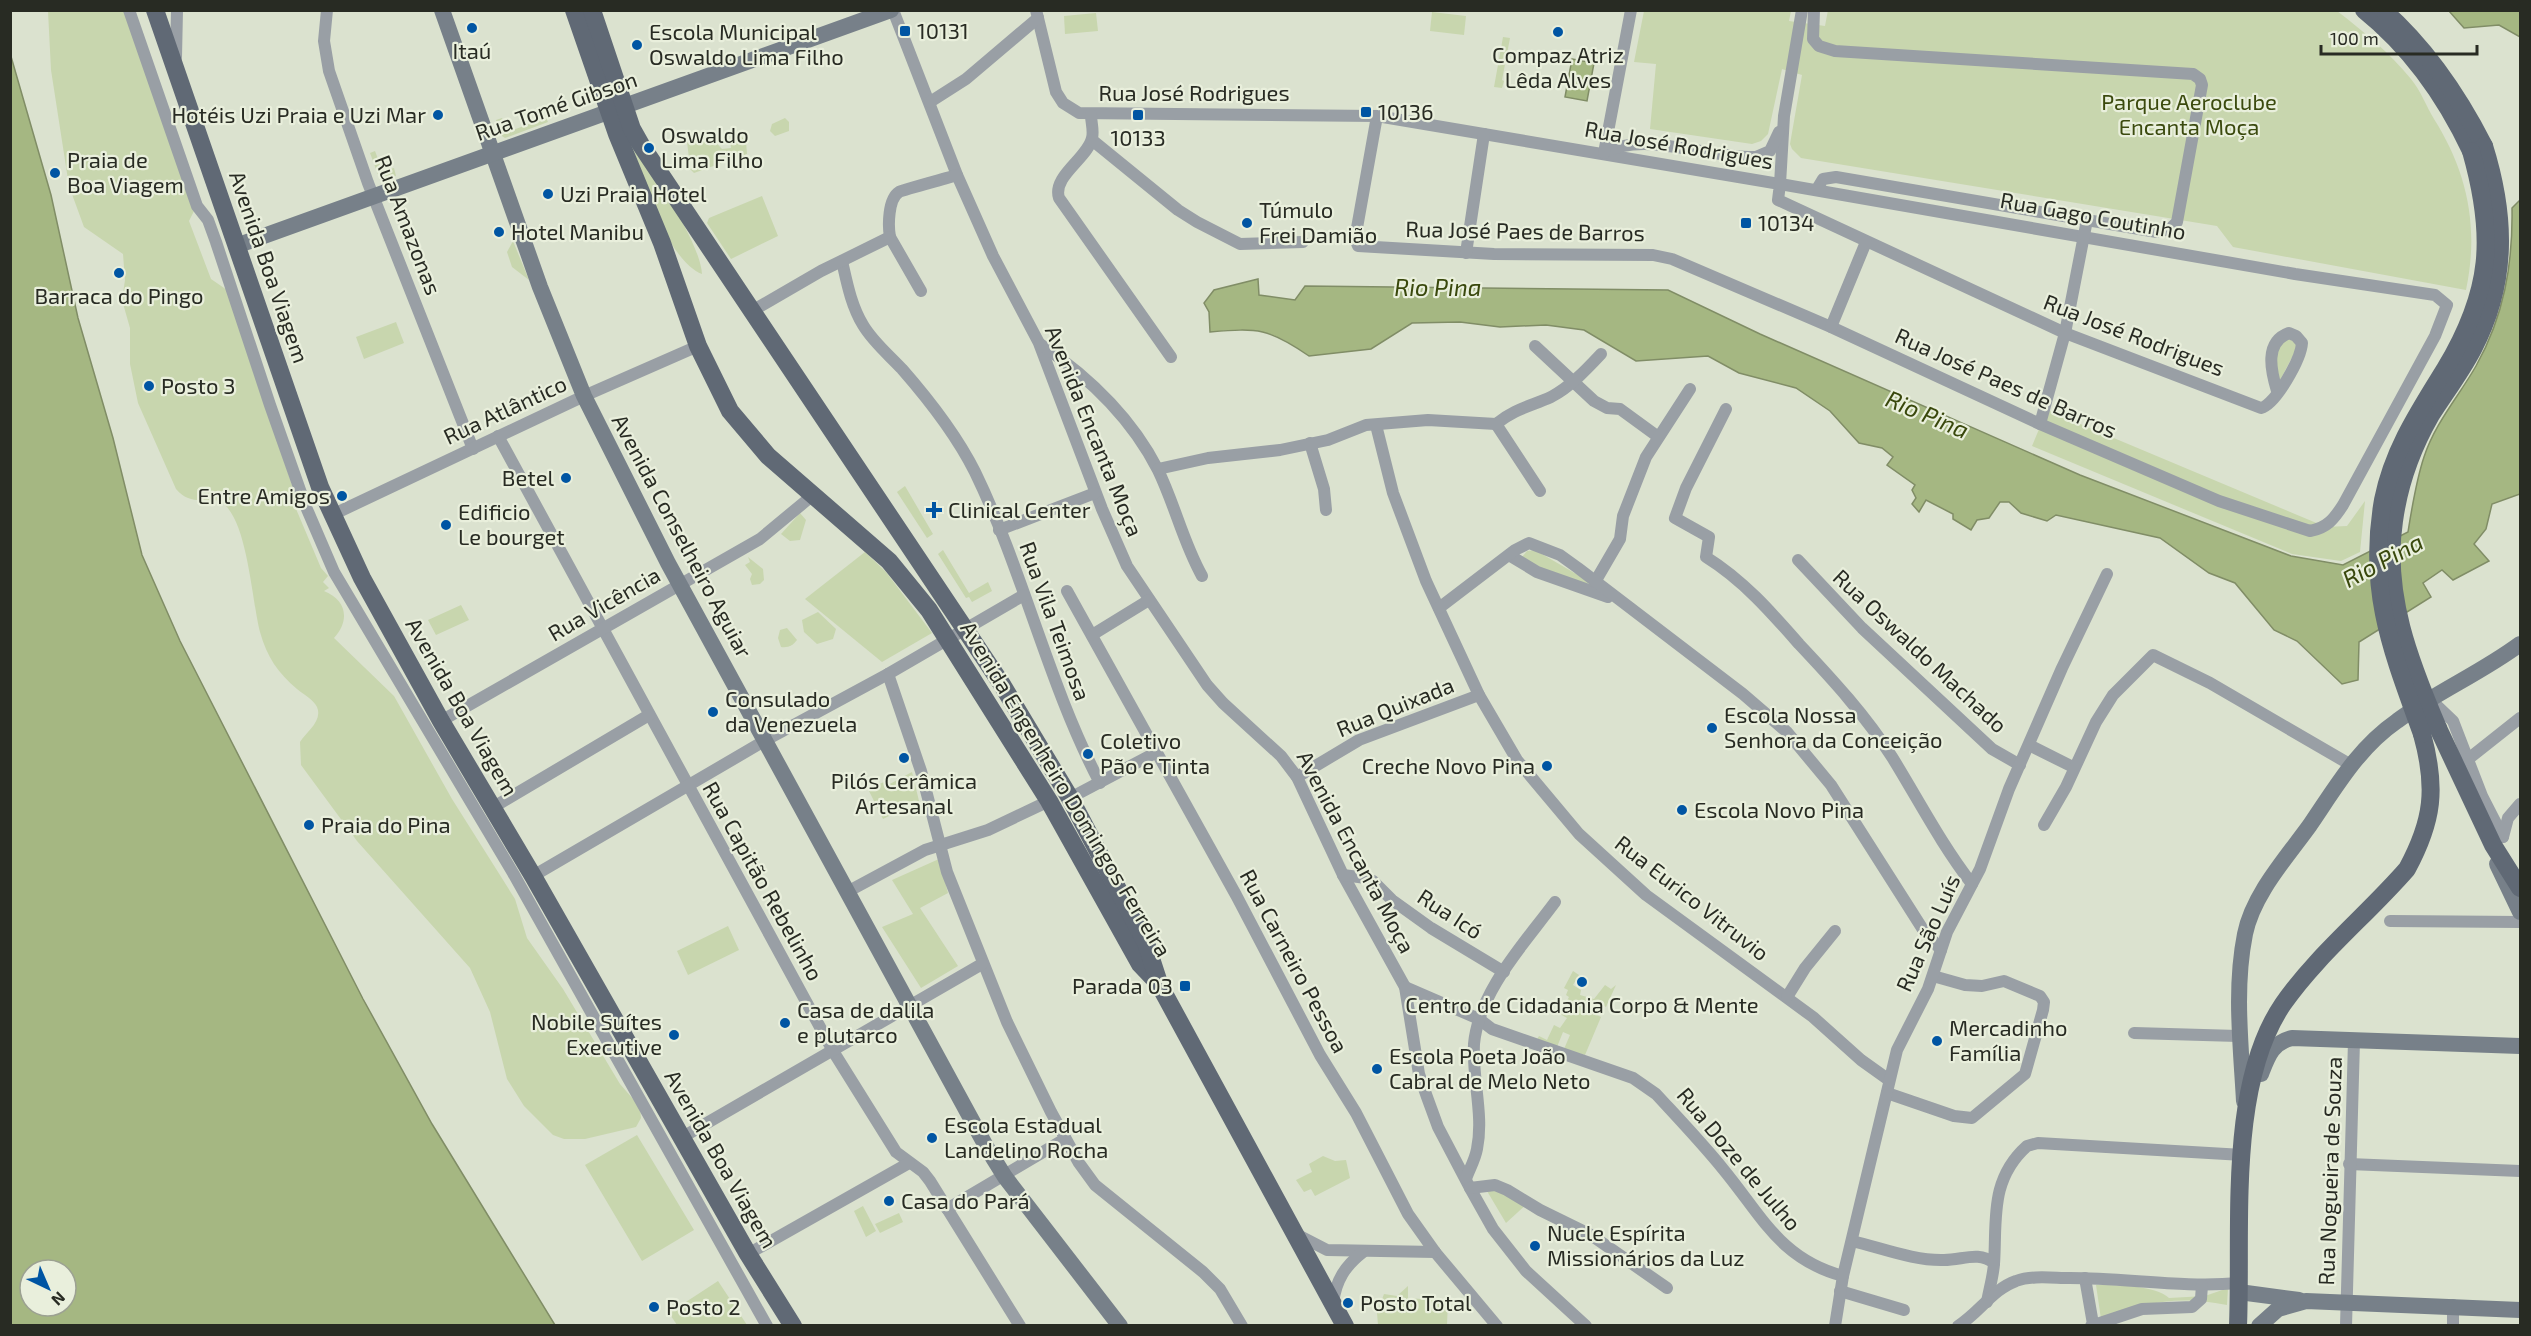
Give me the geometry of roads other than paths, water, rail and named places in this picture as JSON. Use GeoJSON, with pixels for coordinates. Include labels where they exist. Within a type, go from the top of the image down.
{"type":"FeatureCollection","features":[{"type":"Feature","properties":{"kind":"main road","name":"Avenida Boa Viagem"},"geometry":{"type":"LineString","coordinates":[[155,10],[332,515],[362,578],[441,722],[533,876],[748,1254],[793,1326]]}},
{"type":"Feature","properties":{"kind":"main road","name":"Avenida Engenheiro Domingos Ferreira"},"geometry":{"type":"LineString","coordinates":[[574,10],[617,108],[966,628],[1070,798],[1146,943],[1160,986],[1345,1326]]}},
{"type":"Feature","properties":{"kind":"main road","name":"Avenida Engenheiro Domingos Ferreira"},"geometry":{"type":"LineString","coordinates":[[592,10],[617,108],[662,243],[698,346],[730,411],[768,456],[889,561],[908,581],[948,639],[1049,801],[1140,964],[1160,986]]}},
{"type":"Feature","properties":{"kind":"main road"},"geometry":{"type":"LineString","coordinates":[[2238,1326],[2245,1127],[2251,1080],[2264,1038],[2282,1005],[2331,948],[2407,869],[2430,816],[2432,785],[2429,758],[2385,624],[2378,577],[2378,550],[2384,498],[2398,450],[2411,422],[2458,346],[2481,287],[2487,226],[2477,148],[2431,83],[2404,50],[2364,10]]}},
{"type":"Feature","properties":{"kind":"main road"},"geometry":{"type":"LineString","coordinates":[[2383,10],[2419,46],[2440,72],[2468,115],[2501,218],[2498,271],[2492,302],[2472,351],[2431,416],[2414,450],[2402,481],[2394,522],[2391,555],[2392,588],[2404,643],[2415,673],[2455,768],[2520,888]]}},
{"type":"Feature","properties":{"kind":"street"},"geometry":{"type":"LineString","coordinates":[[129,10],[197,206],[208,220],[216,242],[306,507],[334,572],[513,873],[767,1326]]}},
{"type":"Feature","properties":{"kind":"street","name":"Avenida Boa Viagem"},"geometry":{"type":"LineString","coordinates":[[176,71],[177,10]]}},
{"type":"Feature","properties":{"kind":"street","name":"Rua Amazonas"},"geometry":{"type":"LineString","coordinates":[[327,10],[324,41],[329,71],[373,195],[473,449]]}},
{"type":"Feature","properties":{"kind":"street","name":"Avenida Conselheiro Aguiar"},"geometry":{"type":"LineString","coordinates":[[442,10],[540,287],[584,396],[681,585],[1005,1177],[1120,1326]]}},
{"type":"Feature","properties":{"kind":"street","name":"Rua Tomé Gibson"},"geometry":{"type":"LineString","coordinates":[[236,246],[892,10]]}},
{"type":"Feature","properties":{"kind":"street","name":"Avenida Encanta Moça"},"geometry":{"type":"LineString","coordinates":[[892,10],[957,175],[993,256],[1039,343],[1095,493],[1127,566],[1207,685],[1223,703],[1274,748],[1297,777],[1343,875],[1405,987],[1424,1089],[1438,1127],[1468,1184],[1493,1229],[1527,1271],[1586,1326]]}},
{"type":"Feature","properties":{"kind":"street"},"geometry":{"type":"LineString","coordinates":[[1604,153],[1631,10]]}},
{"type":"Feature","properties":{"kind":"street"},"geometry":{"type":"LineString","coordinates":[[1780,184],[1784,116],[1802,10]]}},
{"type":"Feature","properties":{"kind":"street"},"geometry":{"type":"LineString","coordinates":[[1814,10],[1813,39],[1819,46],[1835,51],[2197,76],[2202,85],[2177,222],[2166,231],[2157,232],[1836,177],[1823,179],[1817,189]]}},
{"type":"Feature","properties":{"kind":"street"},"geometry":{"type":"LineString","coordinates":[[930,102],[966,79],[1037,14],[1056,92],[1062,103],[1085,114],[1092,140],[1178,210],[1240,244],[1303,242]]}},
{"type":"Feature","properties":{"kind":"street","name":"Rua José Rodrigues"},"geometry":{"type":"LineString","coordinates":[[1085,114],[1377,116],[1780,184],[1778,200],[2066,333],[2261,408],[2268,406],[2277,391]]}},
{"type":"Feature","properties":{"kind":"street","name":"Rua José Paes de Barros"},"geometry":{"type":"LineString","coordinates":[[1377,116],[1355,239],[1358,246],[1367,249],[1466,253],[1653,255],[1685,263],[1831,327],[2040,424],[2219,501],[2310,531],[2321,529],[2330,523],[2343,505],[2445,315],[2447,305],[2435,295],[2399,290]]}},
{"type":"Feature","properties":{"kind":"street"},"geometry":{"type":"LineString","coordinates":[[1604,153],[1614,147],[1642,144],[1756,158],[1766,154],[1773,147],[1784,116]]}},
{"type":"Feature","properties":{"kind":"street"},"geometry":{"type":"LineString","coordinates":[[1466,253],[1484,134]]}},
{"type":"Feature","properties":{"kind":"street"},"geometry":{"type":"LineString","coordinates":[[1092,140],[1066,176],[1059,189],[1059,198],[1171,357]]}},
{"type":"Feature","properties":{"kind":"street"},"geometry":{"type":"LineString","coordinates":[[921,291],[890,237],[889,219],[898,192],[957,175]]}},
{"type":"Feature","properties":{"kind":"street","name":"Rua Gago Coutinho"},"geometry":{"type":"LineString","coordinates":[[1780,184],[2399,290]]}},
{"type":"Feature","properties":{"kind":"street"},"geometry":{"type":"LineString","coordinates":[[2040,424],[2066,333],[2087,220]]}},
{"type":"Feature","properties":{"kind":"street"},"geometry":{"type":"LineString","coordinates":[[752,311],[890,237]]}},
{"type":"Feature","properties":{"kind":"street"},"geometry":{"type":"LineString","coordinates":[[1831,327],[1866,242]]}},
{"type":"Feature","properties":{"kind":"street","name":"Rua Vila Teimosa"},"geometry":{"type":"LineString","coordinates":[[842,261],[854,309],[864,327],[937,411],[961,446],[999,530],[1070,723],[1100,783]]}},
{"type":"Feature","properties":{"kind":"street"},"geometry":{"type":"LineString","coordinates":[[1039,343],[1066,361],[1122,413],[1158,469],[1190,554],[1202,576]]}},
{"type":"Feature","properties":{"kind":"street","name":"Rua Atlântico"},"geometry":{"type":"LineString","coordinates":[[332,515],[584,396],[698,346]]}},
{"type":"Feature","properties":{"kind":"street"},"geometry":{"type":"LineString","coordinates":[[1535,346],[1594,400],[1607,408],[1620,409],[1657,436]]}},
{"type":"Feature","properties":{"kind":"street"},"geometry":{"type":"LineString","coordinates":[[1158,469],[1190,461],[1280,450],[1328,440],[1366,424],[1376,425],[1401,420],[1497,424],[1516,409],[1550,397],[1572,382],[1601,354]]}},
{"type":"Feature","properties":{"kind":"street"},"geometry":{"type":"LineString","coordinates":[[1595,582],[1620,539],[1621,523],[1627,503],[1657,436],[1690,389]]}},
{"type":"Feature","properties":{"kind":"street"},"geometry":{"type":"LineString","coordinates":[[1726,409],[1686,488],[1675,515],[1676,520],[1709,537],[1706,557],[1734,577],[1765,606],[1858,710],[1890,755],[1927,818],[1972,884]]}},
{"type":"Feature","properties":{"kind":"street"},"geometry":{"type":"LineString","coordinates":[[1497,424],[1540,491]]}},
{"type":"Feature","properties":{"kind":"street","name":"Rua Eurico Vitruvio"},"geometry":{"type":"LineString","coordinates":[[1376,425],[1393,493],[1408,538],[1479,695],[1517,760],[1579,834],[1646,895],[1787,997],[1889,1080]]}},
{"type":"Feature","properties":{"kind":"street","name":"Rua Capitão Rebelinho"},"geometry":{"type":"LineString","coordinates":[[498,436],[832,1051],[896,1152],[923,1172],[1020,1326]]}},
{"type":"Feature","properties":{"kind":"street"},"geometry":{"type":"LineString","coordinates":[[1310,443],[1324,489],[1326,510]]}},
{"type":"Feature","properties":{"kind":"street"},"geometry":{"type":"LineString","coordinates":[[999,530],[1095,493]]}},
{"type":"Feature","properties":{"kind":"street","name":"Rua Vicência"},"geometry":{"type":"LineString","coordinates":[[441,722],[760,539],[813,495]]}},
{"type":"Feature","properties":{"kind":"street"},"geometry":{"type":"LineString","coordinates":[[1439,608],[1524,545],[1534,544],[1560,555],[1617,600],[1672,638],[1787,732],[1831,785],[1922,928],[1941,951]]}},
{"type":"Feature","properties":{"kind":"street"},"geometry":{"type":"LineString","coordinates":[[1509,555],[1538,572],[1617,600]]}},
{"type":"Feature","properties":{"kind":"street","name":"Rua Oswaldo Machado"},"geometry":{"type":"LineString","coordinates":[[1798,560],[1862,628],[1992,750],[2020,765]]}},
{"type":"Feature","properties":{"kind":"street"},"geometry":{"type":"LineString","coordinates":[[1579,586],[1585,574]]}},
{"type":"Feature","properties":{"kind":"street","name":"Rua São Luís"},"geometry":{"type":"LineString","coordinates":[[1835,1326],[1843,1276],[1889,1080],[1906,1028],[1933,976],[1941,951],[1972,884],[2020,765],[2062,668],[2107,574]]}},
{"type":"Feature","properties":{"kind":"street","name":"Rua Carneiro Pessoa"},"geometry":{"type":"LineString","coordinates":[[1067,591],[1157,752],[1320,1055],[1356,1113],[1394,1188],[1435,1252],[1497,1326]]}},
{"type":"Feature","properties":{"kind":"street"},"geometry":{"type":"LineString","coordinates":[[533,876],[766,740],[888,674],[1024,595]]}},
{"type":"Feature","properties":{"kind":"street"},"geometry":{"type":"LineString","coordinates":[[1092,634],[1149,600]]}},
{"type":"Feature","properties":{"kind":"street"},"geometry":{"type":"LineString","coordinates":[[2245,1127],[2242,1050],[2238,1036],[2243,948],[2251,915],[2274,875],[2364,750],[2397,720],[2520,644]]}},
{"type":"Feature","properties":{"kind":"street"},"geometry":{"type":"LineString","coordinates":[[2044,825],[2113,695],[2153,655],[2210,682],[2351,765]]}},
{"type":"Feature","properties":{"kind":"street"},"geometry":{"type":"LineString","coordinates":[[888,674],[921,771],[947,872],[982,964],[1007,1022],[1065,1139],[1095,1185],[1203,1272],[1220,1289],[1242,1326]]}},
{"type":"Feature","properties":{"kind":"street","name":"Rua Quixada"},"geometry":{"type":"LineString","coordinates":[[1297,777],[1359,740],[1479,695]]}},
{"type":"Feature","properties":{"kind":"street"},"geometry":{"type":"LineString","coordinates":[[2431,700],[2453,721],[2495,839],[2495,861],[2520,912]]}},
{"type":"Feature","properties":{"kind":"street"},"geometry":{"type":"LineString","coordinates":[[492,808],[649,715]]}},
{"type":"Feature","properties":{"kind":"street"},"geometry":{"type":"LineString","coordinates":[[2467,760],[2520,718]]}},
{"type":"Feature","properties":{"kind":"street"},"geometry":{"type":"LineString","coordinates":[[2029,745],[2073,767]]}},
{"type":"Feature","properties":{"kind":"street"},"geometry":{"type":"LineString","coordinates":[[1070,798],[1157,752]]}},
{"type":"Feature","properties":{"kind":"street"},"geometry":{"type":"LineString","coordinates":[[847,892],[941,844],[988,830],[1049,801]]}},
{"type":"Feature","properties":{"kind":"street"},"geometry":{"type":"LineString","coordinates":[[2495,839],[2520,804]]}},
{"type":"Feature","properties":{"kind":"street","name":"Rua Icó"},"geometry":{"type":"LineString","coordinates":[[1343,875],[1366,878],[1431,928],[1504,972]]}},
{"type":"Feature","properties":{"kind":"street"},"geometry":{"type":"LineString","coordinates":[[1555,902],[1504,972],[1479,1019],[1474,1056],[1479,1137],[1468,1184],[1495,1185],[1507,1190],[1540,1210],[1591,1235],[1667,1288]]}},
{"type":"Feature","properties":{"kind":"street"},"geometry":{"type":"LineString","coordinates":[[2390,921],[2520,922]]}},
{"type":"Feature","properties":{"kind":"street"},"geometry":{"type":"LineString","coordinates":[[1787,997],[1805,968],[1835,931]]}},
{"type":"Feature","properties":{"kind":"street"},"geometry":{"type":"LineString","coordinates":[[681,1138],[982,964]]}},
{"type":"Feature","properties":{"kind":"street"},"geometry":{"type":"LineString","coordinates":[[1887,1093],[1954,1116],[1972,1118],[2025,1074],[2044,1002],[2040,996],[2004,981],[1982,986],[1965,985],[1933,976]]}},
{"type":"Feature","properties":{"kind":"street","name":"Rua Doze de Julho"},"geometry":{"type":"LineString","coordinates":[[1405,987],[1479,1019],[1492,1029],[1611,1070],[1651,1089],[1725,1171],[1778,1240],[1806,1262],[1843,1276]]}},
{"type":"Feature","properties":{"kind":"street"},"geometry":{"type":"LineString","coordinates":[[2134,1033],[2238,1036]]}},
{"type":"Feature","properties":{"kind":"street"},"geometry":{"type":"LineString","coordinates":[[2248,1098],[2273,1047],[2281,1041],[2292,1038],[2520,1046]]}},
{"type":"Feature","properties":{"kind":"street","name":"Rua Nogueira de Souza"},"geometry":{"type":"LineString","coordinates":[[2346,1326],[2354,1041]]}},
{"type":"Feature","properties":{"kind":"street"},"geometry":{"type":"LineString","coordinates":[[947,1209],[1005,1177],[1065,1139]]}},
{"type":"Feature","properties":{"kind":"street"},"geometry":{"type":"LineString","coordinates":[[1987,1302],[1994,1263],[1993,1222],[1997,1197],[2010,1170],[2027,1146],[2038,1143],[2243,1155]]}},
{"type":"Feature","properties":{"kind":"street"},"geometry":{"type":"LineString","coordinates":[[748,1254],[909,1163]]}},
{"type":"Feature","properties":{"kind":"street"},"geometry":{"type":"LineString","coordinates":[[2349,1164],[2520,1171]]}},
{"type":"Feature","properties":{"kind":"street"},"geometry":{"type":"LineString","coordinates":[[1296,1233],[1322,1249],[1363,1252],[1435,1252]]}},
{"type":"Feature","properties":{"kind":"street"},"geometry":{"type":"LineString","coordinates":[[1852,1241],[1942,1261],[1983,1256],[1994,1263]]}},
{"type":"Feature","properties":{"kind":"street"},"geometry":{"type":"LineString","coordinates":[[1334,1303],[1340,1276],[1349,1262],[1363,1252]]}},
{"type":"Feature","properties":{"kind":"street"},"geometry":{"type":"LineString","coordinates":[[2085,1278],[2092,1325],[2142,1309],[2192,1307],[2201,1299],[2202,1285]]}},
{"type":"Feature","properties":{"kind":"street"},"geometry":{"type":"LineString","coordinates":[[1958,1326],[1978,1312],[2003,1287],[2018,1280],[2085,1278],[2239,1287],[2306,1301],[2453,1305],[2520,1310]]}},
{"type":"Feature","properties":{"kind":"street"},"geometry":{"type":"LineString","coordinates":[[1840,1292],[1904,1310]]}},
{"type":"Feature","properties":{"kind":"street"},"geometry":{"type":"LineString","coordinates":[[2259,1326],[2278,1309],[2306,1301]]}},
{"type":"Feature","properties":{"kind":"street"},"geometry":{"type":"LineString","coordinates":[[2453,1305],[2453,1326]]}},
{"type":"Feature","properties":{"kind":"water"},"geometry":{"type":"Polygon","coordinates":[[[2449,11],[2520,11],[2520,37],[2499,25],[2464,28],[2449,11]]]}},
{"type":"Feature","properties":{"kind":"water"},"geometry":{"type":"Polygon","coordinates":[[[10,53],[51,195],[78,318],[113,438],[142,555],[180,641],[363,999],[432,1124],[555,1325],[11,1325],[10,53]]]}},
{"type":"Feature","properties":{"kind":"water"},"geometry":{"type":"Polygon","coordinates":[[[1572,59],[1594,63],[1587,101],[1565,97],[1572,59]]]}},
{"type":"Feature","properties":{"kind":"water","name":"Rio Pina"},"geometry":{"type":"Polygon","coordinates":[[[2520,200],[2520,494],[2492,504],[2486,529],[2474,544],[2489,561],[2453,580],[2442,570],[2423,583],[2431,597],[2359,642],[2358,680],[2342,684],[2297,641],[2274,630],[2235,583],[2209,573],[2160,538],[2056,515],[2047,521],[2021,513],[2009,502],[2000,502],[1989,518],[1977,520],[1971,530],[1953,519],[1953,514],[1926,500],[1919,512],[1912,504],[1916,498],[1912,490],[1915,485],[1887,465],[1893,457],[1882,448],[1859,443],[1830,411],[1796,388],[1739,373],[1708,356],[1636,361],[1584,330],[1546,325],[1500,327],[1460,322],[1412,323],[1371,349],[1309,356],[1283,340],[1262,332],[1240,330],[1210,332],[1209,312],[1204,303],[1214,290],[1258,279],[1259,295],[1295,300],[1305,286],[1668,290],[1760,334],[2080,475],[2291,556],[2343,565],[2408,532],[2419,475],[2429,445],[2441,421],[2476,366],[2494,328],[2505,289],[2511,249],[2512,208],[2520,200]]]}},
{"type":"Feature","properties":{"kind":"place","name":"Itaú"},"geometry":{"type":"Point","coordinates":[472,28]}},
{"type":"Feature","properties":{"kind":"place","name":"10131"},"geometry":{"type":"Point","coordinates":[905,31]}},
{"type":"Feature","properties":{"kind":"place","name":"Compaz Atriz Lêda Alves"},"geometry":{"type":"Point","coordinates":[1558,32]}},
{"type":"Feature","properties":{"kind":"place","name":"Escola Municipal Oswaldo Lima Filho"},"geometry":{"type":"Point","coordinates":[637,45]}},
{"type":"Feature","properties":{"kind":"place","name":"10136"},"geometry":{"type":"Point","coordinates":[1366,112]}},
{"type":"Feature","properties":{"kind":"place","name":"Hotéis Uzi Praia e Uzi Mar"},"geometry":{"type":"Point","coordinates":[438,115]}},
{"type":"Feature","properties":{"kind":"place","name":"10133"},"geometry":{"type":"Point","coordinates":[1138,115]}},
{"type":"Feature","properties":{"kind":"place","name":"Oswaldo Lima Filho"},"geometry":{"type":"Point","coordinates":[649,148]}},
{"type":"Feature","properties":{"kind":"place","name":"Praia de Boa Viagem"},"geometry":{"type":"Point","coordinates":[55,173]}},
{"type":"Feature","properties":{"kind":"place","name":"Uzi Praia Hotel"},"geometry":{"type":"Point","coordinates":[548,194]}},
{"type":"Feature","properties":{"kind":"place","name":"Túmulo Frei Damião"},"geometry":{"type":"Point","coordinates":[1247,223]}},
{"type":"Feature","properties":{"kind":"place","name":"10134"},"geometry":{"type":"Point","coordinates":[1746,223]}},
{"type":"Feature","properties":{"kind":"place","name":"Hotel Manibu"},"geometry":{"type":"Point","coordinates":[499,232]}},
{"type":"Feature","properties":{"kind":"place","name":"Barraca do Pingo"},"geometry":{"type":"Point","coordinates":[119,273]}},
{"type":"Feature","properties":{"kind":"place","name":"Posto 3"},"geometry":{"type":"Point","coordinates":[149,386]}},
{"type":"Feature","properties":{"kind":"place","name":"Betel"},"geometry":{"type":"Point","coordinates":[566,478]}},
{"type":"Feature","properties":{"kind":"place","name":"Entre Amigos"},"geometry":{"type":"Point","coordinates":[342,496]}},
{"type":"Feature","properties":{"kind":"place","name":"Clinical Center"},"geometry":{"type":"Point","coordinates":[934,510]}},
{"type":"Feature","properties":{"kind":"place","name":"Edificio Le bourget"},"geometry":{"type":"Point","coordinates":[446,525]}},
{"type":"Feature","properties":{"kind":"place","name":"Consulado da Venezuela"},"geometry":{"type":"Point","coordinates":[713,712]}},
{"type":"Feature","properties":{"kind":"place","name":"Escola Nossa Senhora da Conceição"},"geometry":{"type":"Point","coordinates":[1712,728]}},
{"type":"Feature","properties":{"kind":"place","name":"Coletivo Pão e Tinta"},"geometry":{"type":"Point","coordinates":[1088,754]}},
{"type":"Feature","properties":{"kind":"place","name":"Pilós Cerâmica Artesanal"},"geometry":{"type":"Point","coordinates":[904,758]}},
{"type":"Feature","properties":{"kind":"place","name":"Creche Novo Pina"},"geometry":{"type":"Point","coordinates":[1547,766]}},
{"type":"Feature","properties":{"kind":"place","name":"Escola Novo Pina"},"geometry":{"type":"Point","coordinates":[1682,810]}},
{"type":"Feature","properties":{"kind":"place","name":"Praia do Pina"},"geometry":{"type":"Point","coordinates":[309,825]}},
{"type":"Feature","properties":{"kind":"place","name":"Centro de Cidadania Corpo & Mente"},"geometry":{"type":"Point","coordinates":[1582,982]}},
{"type":"Feature","properties":{"kind":"place","name":"Parada 03"},"geometry":{"type":"Point","coordinates":[1185,986]}},
{"type":"Feature","properties":{"kind":"place","name":"Casa de dalila e plutarco"},"geometry":{"type":"Point","coordinates":[785,1023]}},
{"type":"Feature","properties":{"kind":"place","name":"Nobile Suítes Executive"},"geometry":{"type":"Point","coordinates":[674,1035]}},
{"type":"Feature","properties":{"kind":"place","name":"Mercadinho Família"},"geometry":{"type":"Point","coordinates":[1937,1041]}},
{"type":"Feature","properties":{"kind":"place","name":"Escola Poeta João Cabral de Melo Neto"},"geometry":{"type":"Point","coordinates":[1377,1069]}},
{"type":"Feature","properties":{"kind":"place","name":"Escola Estadual Landelino Rocha"},"geometry":{"type":"Point","coordinates":[932,1138]}},
{"type":"Feature","properties":{"kind":"place","name":"Casa do Pará"},"geometry":{"type":"Point","coordinates":[889,1201]}},
{"type":"Feature","properties":{"kind":"place","name":"Nucle Espírita Missionários da Luz"},"geometry":{"type":"Point","coordinates":[1535,1246]}},
{"type":"Feature","properties":{"kind":"place","name":"Posto Total"},"geometry":{"type":"Point","coordinates":[1348,1303]}},
{"type":"Feature","properties":{"kind":"place","name":"Posto 2"},"geometry":{"type":"Point","coordinates":[654,1307]}},
{"type":"Feature","properties":{"kind":"park label","name":"Parque Aeroclube Encanta Moça"},"geometry":{"type":"Point","coordinates":[2189,114]}}]}
